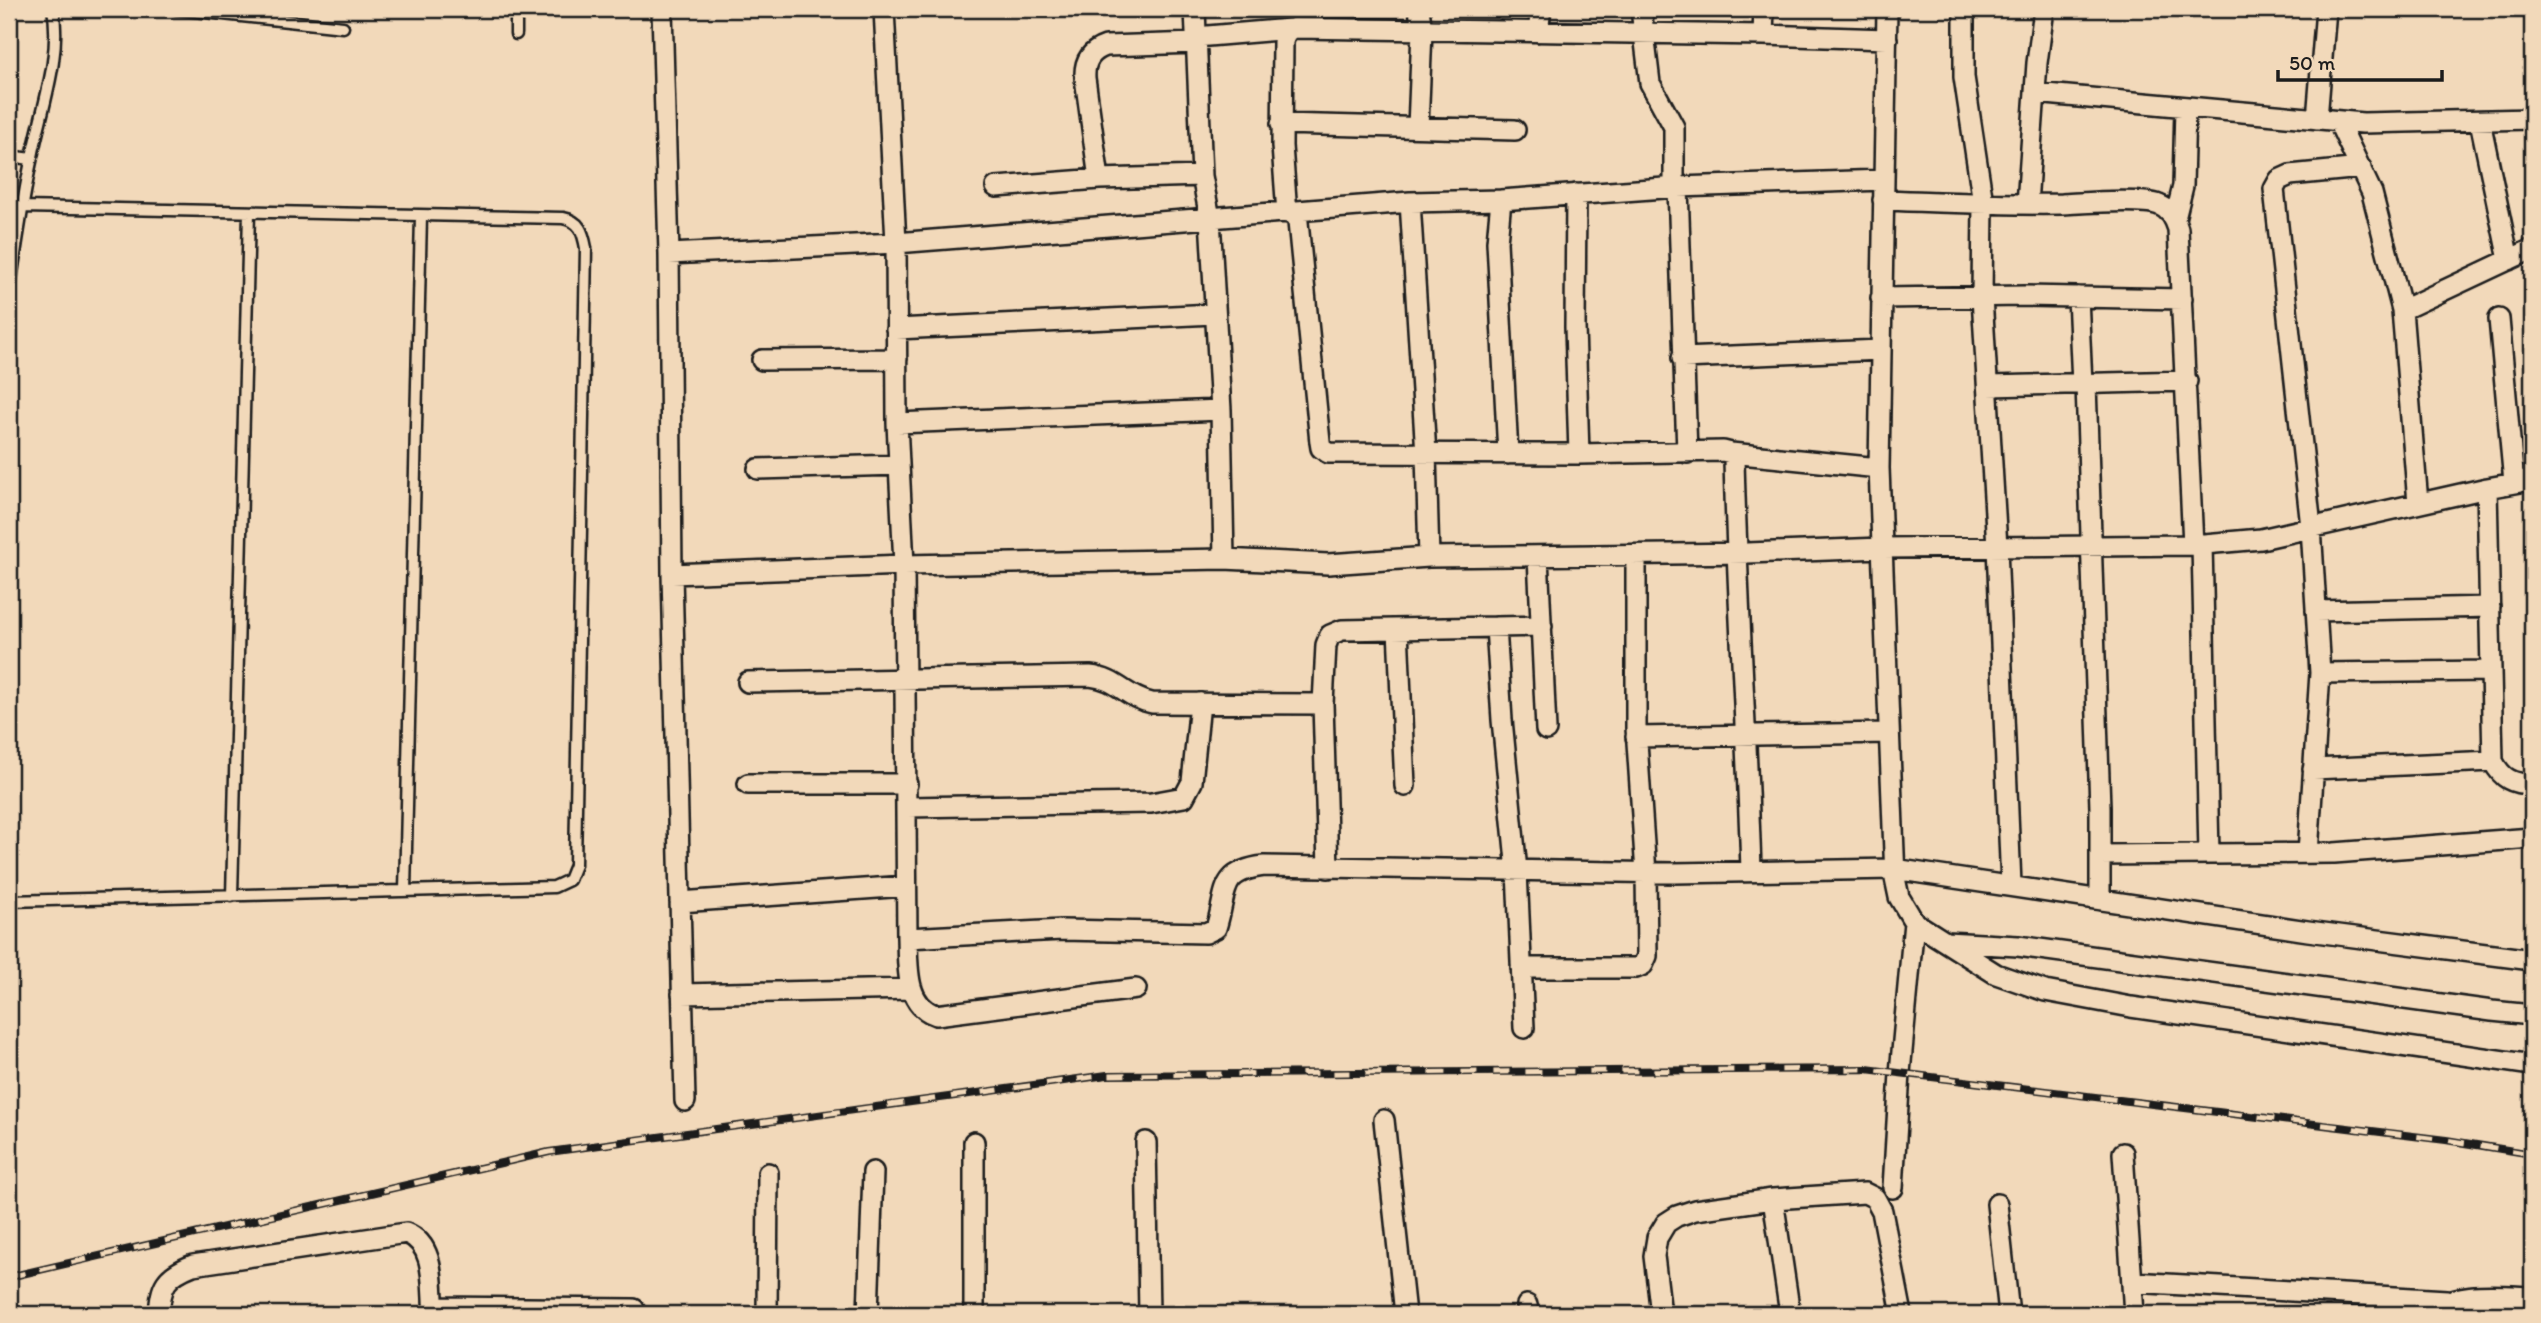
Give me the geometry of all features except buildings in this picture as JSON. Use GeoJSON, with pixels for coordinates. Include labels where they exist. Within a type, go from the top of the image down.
{"type":"FeatureCollection","features":[{"type":"Feature","properties":{"kind":"street"},"geometry":{"type":"LineString","coordinates":[[662,9],[685,1101]]}},
{"type":"Feature","properties":{"kind":"street"},"geometry":{"type":"LineString","coordinates":[[884,9],[896,243],[897,423],[906,678],[909,981],[923,1011],[936,1015],[1136,989]]}},
{"type":"Feature","properties":{"kind":"street"},"geometry":{"type":"LineString","coordinates":[[1195,9],[1202,176],[1210,218],[1221,410],[1224,559]]}},
{"type":"Feature","properties":{"kind":"street"},"geometry":{"type":"LineString","coordinates":[[1418,127],[1422,31],[1419,9]]}},
{"type":"Feature","properties":{"kind":"street"},"geometry":{"type":"LineString","coordinates":[[1538,32],[1541,9]]}},
{"type":"Feature","properties":{"kind":"street"},"geometry":{"type":"LineString","coordinates":[[1641,9],[1650,83],[1674,127],[1687,453]]}},
{"type":"Feature","properties":{"kind":"street"},"geometry":{"type":"LineString","coordinates":[[1763,35],[1764,9]]}},
{"type":"Feature","properties":{"kind":"street"},"geometry":{"type":"LineString","coordinates":[[1887,9],[1879,468],[1894,869],[1899,897],[1914,922],[1996,974],[2045,991],[2131,1007],[2532,1065]]}},
{"type":"Feature","properties":{"kind":"street"},"geometry":{"type":"LineString","coordinates":[[1964,9],[1964,77],[1983,203],[1982,297],[1997,547],[2011,886]]}},
{"type":"Feature","properties":{"kind":"street"},"geometry":{"type":"LineString","coordinates":[[2027,204],[2044,9]]}},
{"type":"Feature","properties":{"kind":"street"},"geometry":{"type":"LineString","coordinates":[[2317,119],[2326,9]]}},
{"type":"Feature","properties":{"kind":"street"},"geometry":{"type":"LineString","coordinates":[[1099,180],[1085,78],[1089,58],[1099,48],[1106,46],[1196,40],[1304,28],[1887,39]]}},
{"type":"Feature","properties":{"kind":"street"},"geometry":{"type":"LineString","coordinates":[[1290,29],[1283,42],[1281,124],[1321,448],[1328,453],[1426,454],[1723,451],[1879,468]]}},
{"type":"Feature","properties":{"kind":"street"},"geometry":{"type":"LineString","coordinates":[[2035,93],[2363,123],[2532,119]]}},
{"type":"Feature","properties":{"kind":"street"},"geometry":{"type":"LineString","coordinates":[[2175,219],[2183,186],[2185,107]]}},
{"type":"Feature","properties":{"kind":"street"},"geometry":{"type":"LineString","coordinates":[[2338,121],[2372,193],[2402,310],[2418,503]]}},
{"type":"Feature","properties":{"kind":"street"},"geometry":{"type":"LineString","coordinates":[[2480,121],[2509,260]]}},
{"type":"Feature","properties":{"kind":"street"},"geometry":{"type":"LineString","coordinates":[[1281,124],[1515,130]]}},
{"type":"Feature","properties":{"kind":"street"},"geometry":{"type":"LineString","coordinates":[[2308,853],[2320,673],[2311,527],[2274,189],[2279,180],[2290,176],[2361,168]]}},
{"type":"Feature","properties":{"kind":"street"},"geometry":{"type":"LineString","coordinates":[[996,187],[1202,176]]}},
{"type":"Feature","properties":{"kind":"street"},"geometry":{"type":"LineString","coordinates":[[669,254],[896,243],[1410,202],[1501,200],[1676,187],[1884,180]]}},
{"type":"Feature","properties":{"kind":"street"},"geometry":{"type":"LineString","coordinates":[[1576,194],[1575,327],[1579,454]]}},
{"type":"Feature","properties":{"kind":"street"},"geometry":{"type":"LineString","coordinates":[[1501,200],[1497,242],[1508,454]]}},
{"type":"Feature","properties":{"kind":"street"},"geometry":{"type":"LineString","coordinates":[[1883,200],[2027,204],[2152,203],[2168,210],[2175,219],[2178,229],[2198,545],[2209,854]]}},
{"type":"Feature","properties":{"kind":"street"},"geometry":{"type":"LineString","coordinates":[[1410,202],[1426,454],[1429,557]]}},
{"type":"Feature","properties":{"kind":"street"},"geometry":{"type":"LineString","coordinates":[[2402,310],[2532,249]]}},
{"type":"Feature","properties":{"kind":"street"},"geometry":{"type":"LineString","coordinates":[[2078,297],[2091,547],[2100,898]]}},
{"type":"Feature","properties":{"kind":"street"},"geometry":{"type":"LineString","coordinates":[[1881,298],[2182,299]]}},
{"type":"Feature","properties":{"kind":"street"},"geometry":{"type":"LineString","coordinates":[[896,329],[1214,314]]}},
{"type":"Feature","properties":{"kind":"street"},"geometry":{"type":"LineString","coordinates":[[672,574],[904,565],[1224,559],[1328,564],[1429,557],[2198,545],[2260,538],[2523,482],[2499,318]]}},
{"type":"Feature","properties":{"kind":"street"},"geometry":{"type":"LineString","coordinates":[[1682,358],[1881,350]]}},
{"type":"Feature","properties":{"kind":"street"},"geometry":{"type":"LineString","coordinates":[[762,360],[897,359]]}},
{"type":"Feature","properties":{"kind":"street"},"geometry":{"type":"LineString","coordinates":[[1987,386],[2187,381]]}},
{"type":"Feature","properties":{"kind":"street"},"geometry":{"type":"LineString","coordinates":[[897,423],[1221,410]]}},
{"type":"Feature","properties":{"kind":"street"},"geometry":{"type":"LineString","coordinates":[[1731,453],[1734,459],[1751,871]]}},
{"type":"Feature","properties":{"kind":"street"},"geometry":{"type":"LineString","coordinates":[[758,469],[900,465]]}},
{"type":"Feature","properties":{"kind":"street"},"geometry":{"type":"LineString","coordinates":[[2487,488],[2494,761],[2500,774],[2512,782],[2532,784]]}},
{"type":"Feature","properties":{"kind":"street"},"geometry":{"type":"LineString","coordinates":[[1521,968],[1636,968],[1643,965],[1647,956],[1646,873],[1636,737],[1636,555]]}},
{"type":"Feature","properties":{"kind":"street"},"geometry":{"type":"LineString","coordinates":[[1538,556],[1546,730]]}},
{"type":"Feature","properties":{"kind":"street"},"geometry":{"type":"LineString","coordinates":[[2316,611],[2490,607]]}},
{"type":"Feature","properties":{"kind":"street"},"geometry":{"type":"LineString","coordinates":[[1328,868],[1323,704],[1326,645],[1330,635],[1342,630],[1542,626]]}},
{"type":"Feature","properties":{"kind":"street"},"geometry":{"type":"LineString","coordinates":[[1496,627],[1517,871],[1524,1028]]}},
{"type":"Feature","properties":{"kind":"street"},"geometry":{"type":"LineString","coordinates":[[1398,629],[1405,786]]}},
{"type":"Feature","properties":{"kind":"street"},"geometry":{"type":"LineString","coordinates":[[2320,673],[2491,671]]}},
{"type":"Feature","properties":{"kind":"street"},"geometry":{"type":"LineString","coordinates":[[748,682],[1090,676],[1107,679],[1143,701],[1323,704]]}},
{"type":"Feature","properties":{"kind":"street"},"geometry":{"type":"LineString","coordinates":[[906,807],[1151,803],[1184,797],[1192,782],[1200,703]]}},
{"type":"Feature","properties":{"kind":"street"},"geometry":{"type":"LineString","coordinates":[[1636,737],[1889,733]]}},
{"type":"Feature","properties":{"kind":"street"},"geometry":{"type":"LineString","coordinates":[[2314,769],[2494,761]]}},
{"type":"Feature","properties":{"kind":"street"},"geometry":{"type":"LineString","coordinates":[[748,784],[906,784]]}},
{"type":"Feature","properties":{"kind":"street"},"geometry":{"type":"LineString","coordinates":[[2100,855],[2308,853],[2532,838]]}},
{"type":"Feature","properties":{"kind":"street"},"geometry":{"type":"LineString","coordinates":[[907,938],[1062,930],[1206,933],[1216,928],[1226,886],[1235,873],[1264,866],[1646,873],[1894,869],[2308,931],[2532,960]]}},
{"type":"Feature","properties":{"kind":"street"},"geometry":{"type":"LineString","coordinates":[[680,902],[906,886]]}},
{"type":"Feature","properties":{"kind":"street"},"geometry":{"type":"LineString","coordinates":[[1893,1188],[1914,922]]}},
{"type":"Feature","properties":{"kind":"street"},"geometry":{"type":"LineString","coordinates":[[1942,942],[2018,946],[2492,1012],[2532,1015]]}},
{"type":"Feature","properties":{"kind":"street"},"geometry":{"type":"LineString","coordinates":[[682,994],[912,989]]}},
{"type":"Feature","properties":{"kind":"street"},"geometry":{"type":"LineString","coordinates":[[1384,1120],[1405,1314]]}},
{"type":"Feature","properties":{"kind":"street"},"geometry":{"type":"LineString","coordinates":[[974,1142],[974,1314]]}},
{"type":"Feature","properties":{"kind":"street"},"geometry":{"type":"LineString","coordinates":[[1146,1142],[1149,1314]]}},
{"type":"Feature","properties":{"kind":"street"},"geometry":{"type":"LineString","coordinates":[[2123,1153],[2134,1314]]}},
{"type":"Feature","properties":{"kind":"street"},"geometry":{"type":"LineString","coordinates":[[868,1314],[873,1172]]}},
{"type":"Feature","properties":{"kind":"street"},"geometry":{"type":"LineString","coordinates":[[767,1314],[768,1173]]}},
{"type":"Feature","properties":{"kind":"street"},"geometry":{"type":"LineString","coordinates":[[1661,1314],[1654,1256],[1657,1238],[1666,1223],[1677,1216],[1695,1210],[1773,1199],[1852,1194],[1865,1194],[1875,1198],[1882,1211],[1902,1314]]}},
{"type":"Feature","properties":{"kind":"street"},"geometry":{"type":"LineString","coordinates":[[1773,1199],[1790,1314]]}},
{"type":"Feature","properties":{"kind":"street"},"geometry":{"type":"LineString","coordinates":[[1997,1204],[2009,1314]]}},
{"type":"Feature","properties":{"kind":"street"},"geometry":{"type":"LineString","coordinates":[[159,1314],[164,1285],[170,1276],[193,1265],[396,1233],[415,1236],[425,1247],[429,1256],[434,1311],[634,1309]]}},
{"type":"Feature","properties":{"kind":"street"},"geometry":{"type":"LineString","coordinates":[[2132,1282],[2447,1300],[2463,1297],[2532,1297]]}},
{"type":"Feature","properties":{"kind":"street"},"geometry":{"type":"LineString","coordinates":[[2431,1314],[2434,1308],[2447,1300]]}},
{"type":"Feature","properties":{"kind":"lane"},"geometry":{"type":"LineString","coordinates":[[9,294],[31,159],[53,56],[56,33],[53,9]]}},
{"type":"Feature","properties":{"kind":"lane"},"geometry":{"type":"LineString","coordinates":[[176,9],[343,27]]}},
{"type":"Feature","properties":{"kind":"lane"},"geometry":{"type":"LineString","coordinates":[[516,9],[516,34]]}},
{"type":"Feature","properties":{"kind":"lane"},"geometry":{"type":"LineString","coordinates":[[9,156],[31,159]]}},
{"type":"Feature","properties":{"kind":"lane"},"geometry":{"type":"LineString","coordinates":[[9,901],[554,887],[569,880],[575,864],[586,261],[584,238],[577,224],[563,218],[23,207]]}},
{"type":"Feature","properties":{"kind":"lane"},"geometry":{"type":"LineString","coordinates":[[232,895],[250,212]]}},
{"type":"Feature","properties":{"kind":"lane"},"geometry":{"type":"LineString","coordinates":[[405,891],[421,216]]}},
{"type":"Feature","properties":{"kind":"railway"},"geometry":{"type":"LineString","coordinates":[[9,1277],[549,1152],[1107,1075],[1866,1069],[2446,1140],[2532,1154]]}}]}
